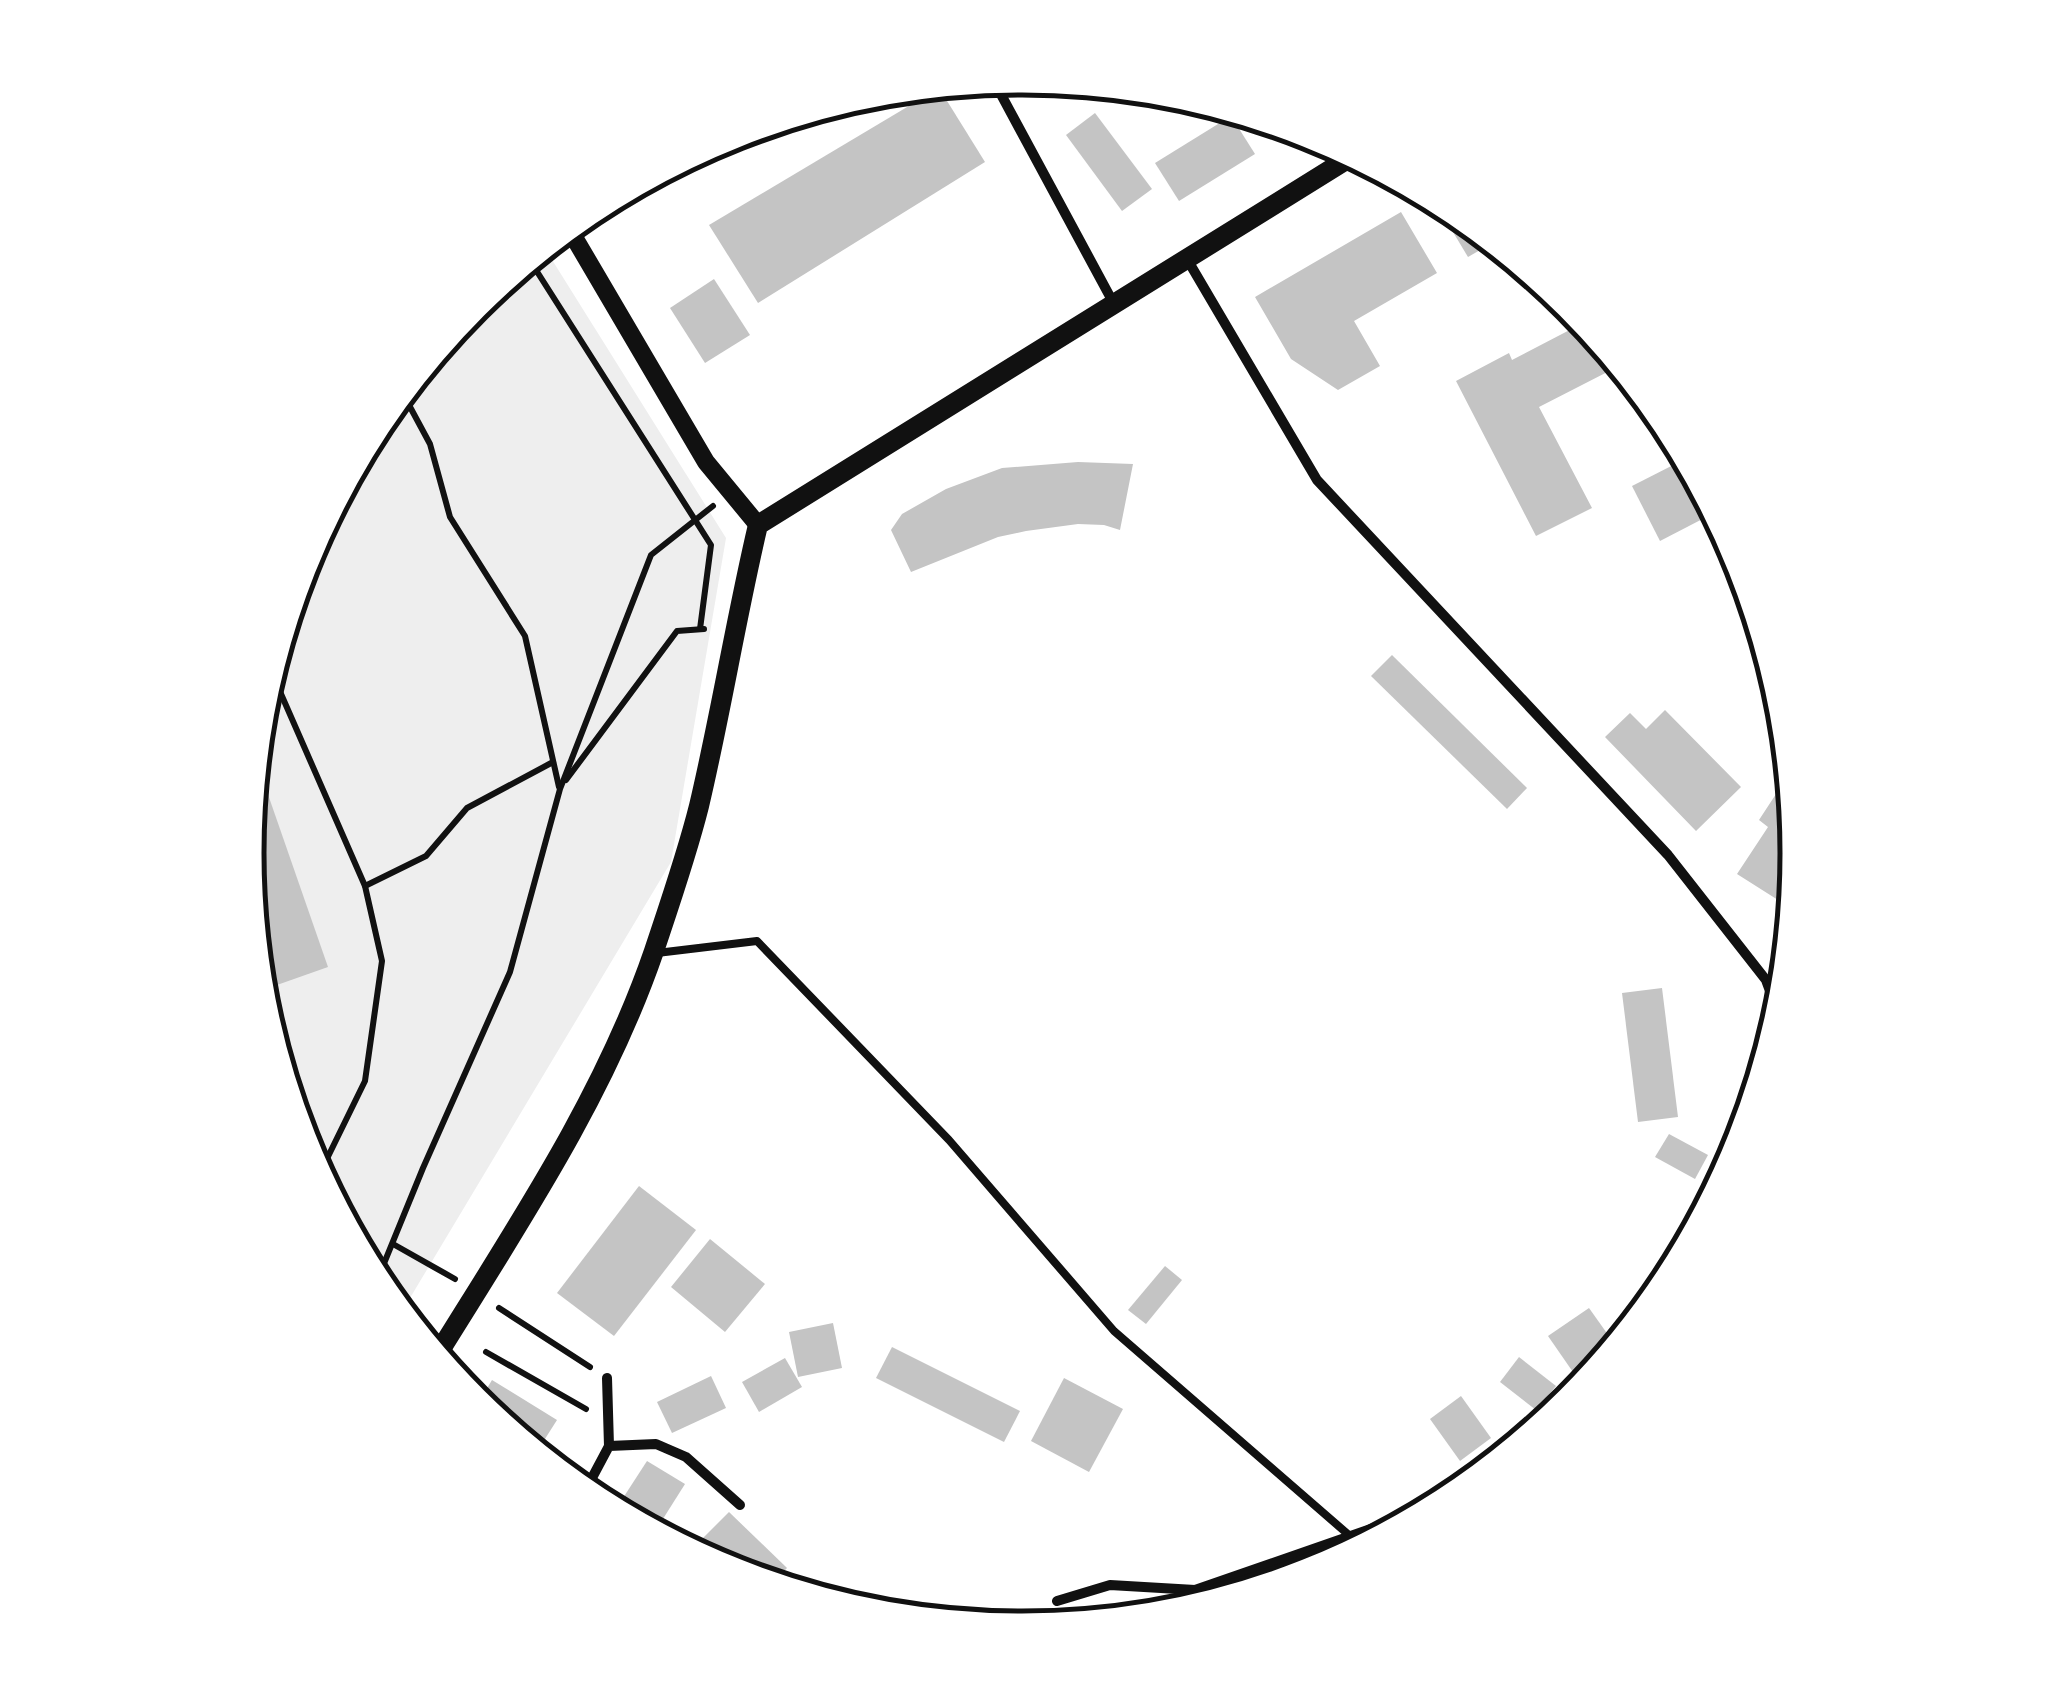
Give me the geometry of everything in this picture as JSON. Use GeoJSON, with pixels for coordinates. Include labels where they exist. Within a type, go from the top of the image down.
{"type":"FeatureCollection","features":[{"type":"Feature","properties":{"kind":"main road"},"geometry":{"type":"LineString","coordinates":[[444,1344],[557,1161],[604,1070],[652,954],[698,808],[758,525],[1339,164]]}},
{"type":"Feature","properties":{"kind":"street"},"geometry":{"type":"LineString","coordinates":[[1002,96],[1114,304]]}},
{"type":"Feature","properties":{"kind":"street"},"geometry":{"type":"LineString","coordinates":[[576,241],[706,462],[758,525]]}},
{"type":"Feature","properties":{"kind":"street"},"geometry":{"type":"LineString","coordinates":[[1187,259],[1317,480],[1668,854],[1769,987]]}},
{"type":"Feature","properties":{"kind":"street"},"geometry":{"type":"LineString","coordinates":[[592,1478],[610,1446],[608,1378]]}},
{"type":"Feature","properties":{"kind":"street"},"geometry":{"type":"LineString","coordinates":[[610,1446],[656,1444],[686,1456],[740,1505]]}},
{"type":"Feature","properties":{"kind":"street"},"geometry":{"type":"LineString","coordinates":[[1057,1601],[1110,1585],[1195,1590],[1362,1532]]}},
{"type":"Feature","properties":{"kind":"lane"},"geometry":{"type":"LineString","coordinates":[[652,954],[757,941],[949,1140],[1114,1331],[1350,1536]]}},
{"type":"Feature","properties":{"kind":"path"},"geometry":{"type":"LineString","coordinates":[[537,271],[711,545],[700,629]]}},
{"type":"Feature","properties":{"kind":"path"},"geometry":{"type":"LineString","coordinates":[[410,407],[430,444],[450,517],[526,636],[560,789]]}},
{"type":"Feature","properties":{"kind":"path"},"geometry":{"type":"LineString","coordinates":[[385,1264],[422,1168],[510,972],[560,789],[651,555],[730,492]]}},
{"type":"Feature","properties":{"kind":"path"},"geometry":{"type":"LineString","coordinates":[[560,789],[676,631]]}},
{"type":"Feature","properties":{"kind":"path"},"geometry":{"type":"LineString","coordinates":[[281,697],[365,886],[382,961],[365,1081],[327,1156]]}},
{"type":"Feature","properties":{"kind":"path"},"geometry":{"type":"LineString","coordinates":[[365,886],[426,856],[467,808],[554,762]]}},
{"type":"Feature","properties":{"kind":"path"},"geometry":{"type":"LineString","coordinates":[[394,1244],[465,1286]]}},
{"type":"Feature","properties":{"kind":"path"},"geometry":{"type":"LineString","coordinates":[[497,1306],[608,1378]]}},
{"type":"Feature","properties":{"kind":"path"},"geometry":{"type":"LineString","coordinates":[[486,1352],[608,1422]]}},
{"type":"Feature","properties":{"kind":"shaded area"},"geometry":{"type":"Polygon","coordinates":[[[552,259],[726,538],[671,862],[409,1299],[342,1189],[304,1097],[290,1050],[270,953],[266,903],[264,854],[270,754],[304,610],[342,518],[366,474],[392,432],[452,353],[522,283],[552,259]]]}},
{"type":"Feature","properties":{"kind":"building"},"geometry":{"type":"Polygon","coordinates":[[[946,99],[985,162],[758,303],[709,225],[914,103],[946,99]]]}},
{"type":"Feature","properties":{"kind":"building"},"geometry":{"type":"Polygon","coordinates":[[[1095,113],[1152,189],[1122,211],[1066,135],[1095,113]]]}},
{"type":"Feature","properties":{"kind":"building"},"geometry":{"type":"Polygon","coordinates":[[[1222,122],[1238,127],[1255,154],[1179,201],[1155,163],[1222,122]]]}},
{"type":"Feature","properties":{"kind":"building"},"geometry":{"type":"Polygon","coordinates":[[[1401,212],[1437,273],[1354,321],[1380,366],[1338,390],[1291,359],[1255,297],[1401,212]]]}},
{"type":"Feature","properties":{"kind":"building"},"geometry":{"type":"Polygon","coordinates":[[[1450,228],[1481,250],[1468,257],[1450,228]]]}},
{"type":"Feature","properties":{"kind":"building"},"geometry":{"type":"Polygon","coordinates":[[[714,279],[750,335],[705,363],[670,308],[714,279]]]}},
{"type":"Feature","properties":{"kind":"building"},"geometry":{"type":"Polygon","coordinates":[[[1571,329],[1608,372],[1539,407],[1592,508],[1536,536],[1456,381],[1509,353],[1512,360],[1571,329]]]}},
{"type":"Feature","properties":{"kind":"building"},"geometry":{"type":"Polygon","coordinates":[[[1078,462],[1133,464],[1120,530],[1078,524],[1026,531],[998,537],[911,572],[891,530],[902,514],[946,489],[1002,468],[1078,462]]]}},
{"type":"Feature","properties":{"kind":"building"},"geometry":{"type":"Polygon","coordinates":[[[1673,465],[1703,519],[1660,541],[1632,486],[1673,465]]]}},
{"type":"Feature","properties":{"kind":"building"},"geometry":{"type":"Polygon","coordinates":[[[1392,655],[1527,788],[1507,809],[1371,676],[1392,655]]]}},
{"type":"Feature","properties":{"kind":"building"},"geometry":{"type":"Polygon","coordinates":[[[1665,710],[1741,787],[1696,831],[1605,737],[1630,713],[1646,729],[1665,710]]]}},
{"type":"Feature","properties":{"kind":"building"},"geometry":{"type":"Polygon","coordinates":[[[267,792],[328,967],[276,985],[266,903],[267,792]]]}},
{"type":"Feature","properties":{"kind":"building"},"geometry":{"type":"Polygon","coordinates":[[[1778,796],[1778,900],[1737,874],[1768,827],[1759,820],[1778,796]]]}},
{"type":"Feature","properties":{"kind":"building"},"geometry":{"type":"Polygon","coordinates":[[[1662,988],[1678,1117],[1638,1122],[1622,993],[1662,988]]]}},
{"type":"Feature","properties":{"kind":"building"},"geometry":{"type":"Polygon","coordinates":[[[1669,1134],[1708,1155],[1695,1179],[1655,1157],[1669,1134]]]}},
{"type":"Feature","properties":{"kind":"building"},"geometry":{"type":"Polygon","coordinates":[[[639,1186],[696,1230],[614,1336],[557,1293],[639,1186]]]}},
{"type":"Feature","properties":{"kind":"building"},"geometry":{"type":"Polygon","coordinates":[[[710,1239],[765,1284],[725,1332],[671,1287],[710,1239]]]}},
{"type":"Feature","properties":{"kind":"building"},"geometry":{"type":"Polygon","coordinates":[[[1165,1266],[1182,1280],[1146,1324],[1128,1310],[1165,1266]]]}},
{"type":"Feature","properties":{"kind":"building"},"geometry":{"type":"Polygon","coordinates":[[[1589,1308],[1608,1335],[1574,1374],[1548,1336],[1589,1308]]]}},
{"type":"Feature","properties":{"kind":"building"},"geometry":{"type":"Polygon","coordinates":[[[833,1323],[842,1368],[798,1377],[789,1332],[833,1323]]]}},
{"type":"Feature","properties":{"kind":"building"},"geometry":{"type":"Polygon","coordinates":[[[892,1347],[1020,1411],[1004,1442],[876,1378],[892,1347]]]}},
{"type":"Feature","properties":{"kind":"building"},"geometry":{"type":"Polygon","coordinates":[[[1519,1357],[1556,1386],[1536,1410],[1500,1382],[1519,1357]]]}},
{"type":"Feature","properties":{"kind":"building"},"geometry":{"type":"Polygon","coordinates":[[[785,1358],[802,1387],[759,1412],[742,1382],[785,1358]]]}},
{"type":"Feature","properties":{"kind":"building"},"geometry":{"type":"Polygon","coordinates":[[[711,1376],[726,1408],[672,1433],[657,1402],[711,1376]]]}},
{"type":"Feature","properties":{"kind":"building"},"geometry":{"type":"Polygon","coordinates":[[[1064,1378],[1123,1409],[1089,1472],[1031,1441],[1064,1378]]]}},
{"type":"Feature","properties":{"kind":"building"},"geometry":{"type":"Polygon","coordinates":[[[492,1380],[557,1420],[544,1441],[486,1390],[492,1380]]]}},
{"type":"Feature","properties":{"kind":"building"},"geometry":{"type":"Polygon","coordinates":[[[1461,1396],[1491,1438],[1460,1461],[1430,1419],[1461,1396]]]}},
{"type":"Feature","properties":{"kind":"building"},"geometry":{"type":"Polygon","coordinates":[[[647,1461],[685,1484],[662,1520],[623,1498],[647,1461]]]}},
{"type":"Feature","properties":{"kind":"building"},"geometry":{"type":"Polygon","coordinates":[[[729,1512],[787,1568],[779,1572],[701,1540],[729,1512]]]}}]}
